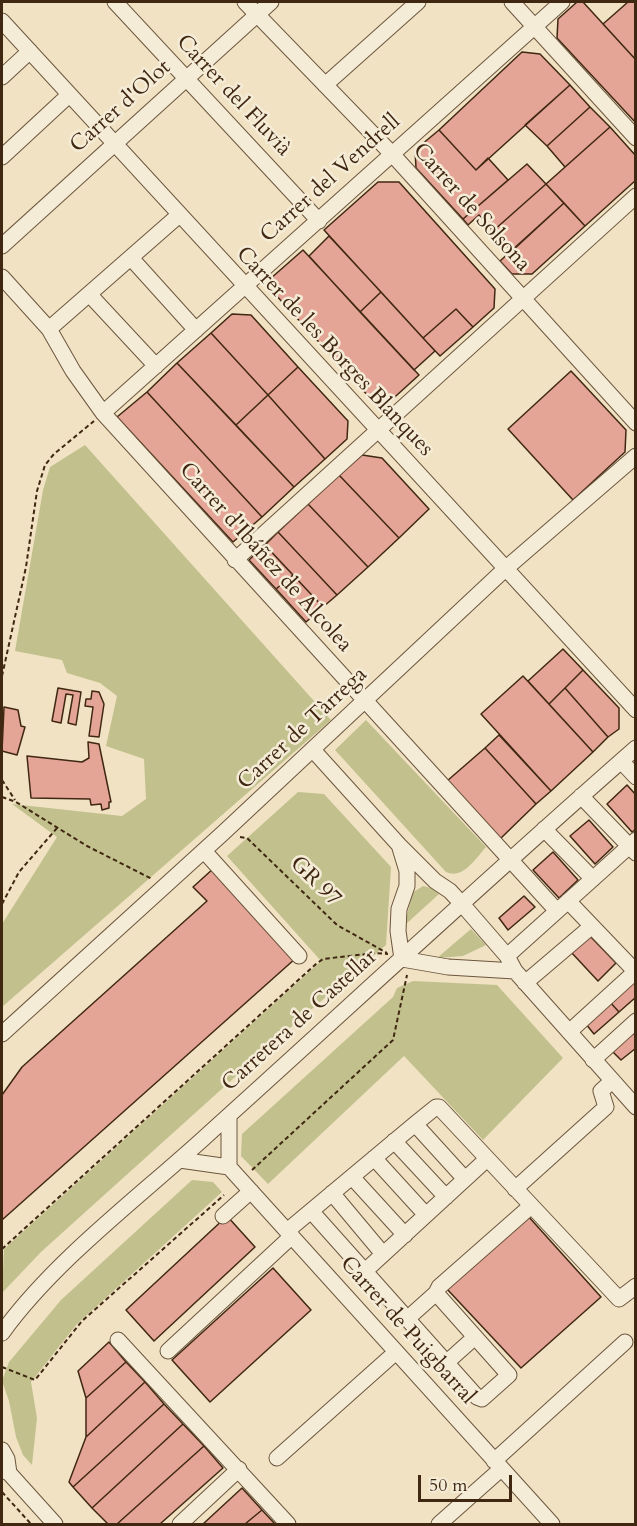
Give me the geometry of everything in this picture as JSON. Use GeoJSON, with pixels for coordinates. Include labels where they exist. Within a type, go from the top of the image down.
{"type":"FeatureCollection","features":[{"type":"Feature","properties":{"kind":"street","name":"Carrer del Fluvià"},"geometry":{"type":"LineString","coordinates":[[115,2],[319,221]]}},
{"type":"Feature","properties":{"kind":"street","name":"Carrer de Solsona"},"geometry":{"type":"LineString","coordinates":[[245,2],[393,155],[521,299],[636,423]]}},
{"type":"Feature","properties":{"kind":"street","name":"Carrer d'Olot"},"geometry":{"type":"LineString","coordinates":[[2,246],[112,144],[272,2]]}},
{"type":"Feature","properties":{"kind":"street"},"geometry":{"type":"LineString","coordinates":[[325,85],[418,2]]}},
{"type":"Feature","properties":{"kind":"street"},"geometry":{"type":"LineString","coordinates":[[512,2],[636,138]]}},
{"type":"Feature","properties":{"kind":"street","name":"Carrer del Vendrell"},"geometry":{"type":"LineString","coordinates":[[103,413],[562,2]]}},
{"type":"Feature","properties":{"kind":"street","name":"Carrer de les Borges Blanques"},"geometry":{"type":"LineString","coordinates":[[2,21],[178,216],[636,710]]}},
{"type":"Feature","properties":{"kind":"street"},"geometry":{"type":"LineString","coordinates":[[2,77],[30,51]]}},
{"type":"Feature","properties":{"kind":"street"},"geometry":{"type":"LineString","coordinates":[[2,157],[69,95]]}},
{"type":"Feature","properties":{"kind":"street"},"geometry":{"type":"LineString","coordinates":[[235,560],[375,430],[636,196]]}},
{"type":"Feature","properties":{"kind":"street"},"geometry":{"type":"LineString","coordinates":[[49,329],[178,216]]}},
{"type":"Feature","properties":{"kind":"street"},"geometry":{"type":"LineString","coordinates":[[131,258],[196,330]]}},
{"type":"Feature","properties":{"kind":"street","name":"Carrer d'Ibáñez de Alcolea"},"geometry":{"type":"LineString","coordinates":[[2,277],[49,329],[77,378],[103,413],[235,560],[508,859],[562,906],[592,926],[635,972]]}},
{"type":"Feature","properties":{"kind":"street"},"geometry":{"type":"LineString","coordinates":[[89,294],[156,366]]}},
{"type":"Feature","properties":{"kind":"street","name":"Carrer de Tàrrega"},"geometry":{"type":"LineString","coordinates":[[2,1034],[204,851],[504,570],[636,456]]}},
{"type":"Feature","properties":{"kind":"street","name":"Carretera de Castellar"},"geometry":{"type":"LineString","coordinates":[[2,1333],[49,1279],[229,1116],[396,959],[462,904],[508,859],[636,748]]}},
{"type":"Feature","properties":{"kind":"street"},"geometry":{"type":"LineString","coordinates":[[313,750],[399,845],[435,882],[450,891],[462,904],[507,956],[525,983],[636,1107]]}},
{"type":"Feature","properties":{"kind":"street"},"geometry":{"type":"LineString","coordinates":[[621,761],[636,777]]}},
{"type":"Feature","properties":{"kind":"street"},"geometry":{"type":"LineString","coordinates":[[507,956],[592,879],[633,846],[581,796]]}},
{"type":"Feature","properties":{"kind":"street"},"geometry":{"type":"LineString","coordinates":[[544,828],[592,879]]}},
{"type":"Feature","properties":{"kind":"street"},"geometry":{"type":"LineString","coordinates":[[399,845],[407,871],[407,886],[399,909],[396,959],[448,967],[466,966],[515,971]]}},
{"type":"Feature","properties":{"kind":"street"},"geometry":{"type":"LineString","coordinates":[[204,851],[299,956]]}},
{"type":"Feature","properties":{"kind":"street"},"geometry":{"type":"LineString","coordinates":[[407,886],[418,879],[435,882]]}},
{"type":"Feature","properties":{"kind":"street"},"geometry":{"type":"LineString","coordinates":[[525,983],[592,926]]}},
{"type":"Feature","properties":{"kind":"street"},"geometry":{"type":"LineString","coordinates":[[466,966],[480,959],[489,950],[490,939]]}},
{"type":"Feature","properties":{"kind":"street"},"geometry":{"type":"LineString","coordinates":[[569,1032],[635,972]]}},
{"type":"Feature","properties":{"kind":"street"},"geometry":{"type":"LineString","coordinates":[[593,1060],[636,1021]]}},
{"type":"Feature","properties":{"kind":"street"},"geometry":{"type":"LineString","coordinates":[[515,1189],[606,1107],[601,1091],[612,1081]]}},
{"type":"Feature","properties":{"kind":"street"},"geometry":{"type":"LineString","coordinates":[[168,1351],[311,1211],[436,1107],[439,1107],[619,1299],[636,1286]]}},
{"type":"Feature","properties":{"kind":"street"},"geometry":{"type":"LineString","coordinates":[[180,1160],[229,1167],[229,1116]]}},
{"type":"Feature","properties":{"kind":"street"},"geometry":{"type":"LineString","coordinates":[[415,1124],[465,1179]]}},
{"type":"Feature","properties":{"kind":"street"},"geometry":{"type":"LineString","coordinates":[[394,1141],[446,1197]]}},
{"type":"Feature","properties":{"kind":"street"},"geometry":{"type":"LineString","coordinates":[[374,1158],[426,1215]]}},
{"type":"Feature","properties":{"kind":"street"},"geometry":{"type":"LineString","coordinates":[[365,1271],[487,1159]]}},
{"type":"Feature","properties":{"kind":"street","name":"Carrer de Puigbarral"},"geometry":{"type":"LineString","coordinates":[[229,1167],[552,1524]]}},
{"type":"Feature","properties":{"kind":"street"},"geometry":{"type":"LineString","coordinates":[[352,1177],[405,1235]]}},
{"type":"Feature","properties":{"kind":"street"},"geometry":{"type":"LineString","coordinates":[[223,1216],[251,1191]]}},
{"type":"Feature","properties":{"kind":"street"},"geometry":{"type":"LineString","coordinates":[[332,1193],[383,1254]]}},
{"type":"Feature","properties":{"kind":"street"},"geometry":{"type":"LineString","coordinates":[[407,1319],[436,1293],[439,1287],[531,1206]]}},
{"type":"Feature","properties":{"kind":"street"},"geometry":{"type":"LineString","coordinates":[[311,1211],[446,1363],[477,1397],[482,1399],[509,1375],[436,1293]]}},
{"type":"Feature","properties":{"kind":"street"},"geometry":{"type":"LineString","coordinates":[[446,1363],[475,1337]]}},
{"type":"Feature","properties":{"kind":"street"},"geometry":{"type":"LineString","coordinates":[[118,1340],[288,1524]]}},
{"type":"Feature","properties":{"kind":"street"},"geometry":{"type":"LineString","coordinates":[[439,1524],[625,1342]]}},
{"type":"Feature","properties":{"kind":"street"},"geometry":{"type":"LineString","coordinates":[[277,1458],[396,1352]]}},
{"type":"Feature","properties":{"kind":"street"},"geometry":{"type":"LineString","coordinates":[[2,1450],[7,1459],[5,1472],[55,1524]]}},
{"type":"Feature","properties":{"kind":"street"},"geometry":{"type":"LineString","coordinates":[[180,1524],[239,1469]]}},
{"type":"Feature","properties":{"kind":"path"},"geometry":{"type":"LineString","coordinates":[[2,676],[26,567],[37,490],[45,465],[54,454],[66,447],[103,413]]}},
{"type":"Feature","properties":{"kind":"path"},"geometry":{"type":"LineString","coordinates":[[2,780],[16,802]]}},
{"type":"Feature","properties":{"kind":"path"},"geometry":{"type":"LineString","coordinates":[[2,797],[16,802],[57,828],[166,885]]}},
{"type":"Feature","properties":{"kind":"path"},"geometry":{"type":"LineString","coordinates":[[2,904],[19,872],[57,828]]}},
{"type":"Feature","properties":{"kind":"path","name":"GR 97"},"geometry":{"type":"LineString","coordinates":[[222,834],[246,838],[337,925],[396,959]]}},
{"type":"Feature","properties":{"kind":"path"},"geometry":{"type":"LineString","coordinates":[[2,1249],[316,964],[323,959],[396,959],[407,975],[393,1040],[252,1170]]}},
{"type":"Feature","properties":{"kind":"path"},"geometry":{"type":"LineString","coordinates":[[2,1367],[35,1380],[82,1322],[231,1190]]}},
{"type":"Feature","properties":{"kind":"path"},"geometry":{"type":"LineString","coordinates":[[2,1492],[31,1524]]}},
{"type":"Feature","properties":{"kind":"shaded area"},"geometry":{"type":"Polygon","coordinates":[[[85,445],[331,720],[2,1007],[2,924],[57,837],[12,804],[122,816],[146,799],[144,759],[106,746],[117,696],[100,683],[67,673],[62,660],[15,651],[43,490],[50,467],[85,445]]]}},
{"type":"Feature","properties":{"kind":"shaded area"},"geometry":{"type":"Polygon","coordinates":[[[366,720],[486,847],[463,871],[452,874],[446,872],[335,750],[366,720]]]}},
{"type":"Feature","properties":{"kind":"shaded area"},"geometry":{"type":"Polygon","coordinates":[[[298,792],[324,794],[391,867],[386,945],[275,1041],[41,1252],[2,1293],[4,1249],[321,961],[227,856],[298,792]]]}},
{"type":"Feature","properties":{"kind":"shaded area"},"geometry":{"type":"Polygon","coordinates":[[[423,886],[439,894],[405,925],[412,893],[423,886]]]}},
{"type":"Feature","properties":{"kind":"shaded area"},"geometry":{"type":"Polygon","coordinates":[[[471,929],[486,945],[463,956],[437,958],[471,929]]]}},
{"type":"Feature","properties":{"kind":"shaded area"},"geometry":{"type":"Polygon","coordinates":[[[413,981],[497,985],[563,1058],[483,1140],[404,1056],[268,1184],[241,1156],[242,1134],[393,997],[397,988],[413,981]]]}},
{"type":"Feature","properties":{"kind":"shaded area"},"geometry":{"type":"Polygon","coordinates":[[[192,1180],[213,1182],[222,1192],[77,1324],[31,1382],[37,1418],[32,1465],[23,1455],[16,1437],[9,1401],[2,1381],[9,1362],[61,1300],[192,1180]]]}},
{"type":"Feature","properties":{"kind":"building"},"geometry":{"type":"Polygon","coordinates":[[[577,2],[583,2],[636,60],[636,123],[557,38],[558,19],[577,2]]]}},
{"type":"Feature","properties":{"kind":"building"},"geometry":{"type":"Polygon","coordinates":[[[628,2],[636,2],[636,60],[603,24],[628,2]]]}},
{"type":"Feature","properties":{"kind":"building"},"geometry":{"type":"Polygon","coordinates":[[[522,52],[540,54],[570,85],[476,170],[439,130],[522,52]]]}},
{"type":"Feature","properties":{"kind":"building"},"geometry":{"type":"Polygon","coordinates":[[[570,85],[590,107],[547,146],[525,125],[570,85]]]}},
{"type":"Feature","properties":{"kind":"building"},"geometry":{"type":"Polygon","coordinates":[[[590,107],[610,127],[565,167],[547,146],[590,107]]]}},
{"type":"Feature","properties":{"kind":"building"},"geometry":{"type":"Polygon","coordinates":[[[610,127],[636,156],[636,180],[585,226],[546,184],[610,127]]]}},
{"type":"Feature","properties":{"kind":"building"},"geometry":{"type":"Polygon","coordinates":[[[439,130],[476,170],[488,158],[508,180],[463,219],[416,168],[415,150],[439,130]]]}},
{"type":"Feature","properties":{"kind":"building"},"geometry":{"type":"Polygon","coordinates":[[[527,164],[546,184],[493,231],[479,215],[468,225],[463,219],[527,164]]]}},
{"type":"Feature","properties":{"kind":"building"},"geometry":{"type":"Polygon","coordinates":[[[378,182],[399,182],[495,289],[494,308],[473,327],[456,309],[423,338],[324,230],[378,182]]]}},
{"type":"Feature","properties":{"kind":"building"},"geometry":{"type":"Polygon","coordinates":[[[546,184],[564,203],[512,251],[493,231],[546,184]]]}},
{"type":"Feature","properties":{"kind":"building"},"geometry":{"type":"Polygon","coordinates":[[[564,203],[585,226],[532,274],[512,274],[500,261],[564,203]]]}},
{"type":"Feature","properties":{"kind":"building"},"geometry":{"type":"Polygon","coordinates":[[[329,236],[381,292],[360,312],[309,256],[329,236]]]}},
{"type":"Feature","properties":{"kind":"building"},"geometry":{"type":"Polygon","coordinates":[[[303,250],[419,375],[386,405],[376,395],[371,399],[274,293],[279,289],[270,279],[303,250]]]}},
{"type":"Feature","properties":{"kind":"building"},"geometry":{"type":"Polygon","coordinates":[[[381,292],[435,351],[414,370],[360,312],[381,292]]]}},
{"type":"Feature","properties":{"kind":"building"},"geometry":{"type":"Polygon","coordinates":[[[456,309],[473,327],[440,356],[423,338],[456,309]]]}},
{"type":"Feature","properties":{"kind":"building"},"geometry":{"type":"Polygon","coordinates":[[[232,314],[251,315],[298,367],[268,395],[211,333],[232,314]]]}},
{"type":"Feature","properties":{"kind":"building"},"geometry":{"type":"Polygon","coordinates":[[[211,333],[268,395],[236,425],[177,363],[211,333]]]}},
{"type":"Feature","properties":{"kind":"building"},"geometry":{"type":"Polygon","coordinates":[[[177,363],[294,487],[262,517],[147,392],[177,363]]]}},
{"type":"Feature","properties":{"kind":"building"},"geometry":{"type":"Polygon","coordinates":[[[298,367],[348,421],[347,439],[325,459],[268,395],[298,367]]]}},
{"type":"Feature","properties":{"kind":"building"},"geometry":{"type":"Polygon","coordinates":[[[571,371],[626,430],[625,452],[573,500],[508,429],[571,371]]]}},
{"type":"Feature","properties":{"kind":"building"},"geometry":{"type":"Polygon","coordinates":[[[147,392],[262,517],[233,542],[117,417],[147,392]]]}},
{"type":"Feature","properties":{"kind":"building"},"geometry":{"type":"Polygon","coordinates":[[[268,395],[325,459],[294,487],[236,425],[268,395]]]}},
{"type":"Feature","properties":{"kind":"building"},"geometry":{"type":"Polygon","coordinates":[[[362,455],[382,458],[429,509],[399,538],[339,475],[362,455]]]}},
{"type":"Feature","properties":{"kind":"building"},"geometry":{"type":"Polygon","coordinates":[[[339,475],[399,538],[368,567],[308,504],[339,475]]]}},
{"type":"Feature","properties":{"kind":"building"},"geometry":{"type":"Polygon","coordinates":[[[308,504],[368,567],[337,595],[278,532],[308,504]]]}},
{"type":"Feature","properties":{"kind":"building"},"geometry":{"type":"Polygon","coordinates":[[[278,532],[337,595],[323,607],[265,545],[278,532]]]}},
{"type":"Feature","properties":{"kind":"building"},"geometry":{"type":"Polygon","coordinates":[[[265,545],[293,575],[276,589],[249,560],[265,545]]]}},
{"type":"Feature","properties":{"kind":"building"},"geometry":{"type":"Polygon","coordinates":[[[293,575],[323,607],[306,622],[276,589],[293,575]]]}},
{"type":"Feature","properties":{"kind":"building"},"geometry":{"type":"Polygon","coordinates":[[[563,649],[583,670],[549,704],[528,681],[563,649]]]}},
{"type":"Feature","properties":{"kind":"building"},"geometry":{"type":"Polygon","coordinates":[[[583,670],[619,708],[619,729],[608,737],[565,688],[583,670]]]}},
{"type":"Feature","properties":{"kind":"building"},"geometry":{"type":"Polygon","coordinates":[[[523,676],[593,752],[551,791],[481,714],[523,676]]]}},
{"type":"Feature","properties":{"kind":"building"},"geometry":{"type":"Polygon","coordinates":[[[58,688],[81,692],[76,725],[68,723],[73,695],[66,694],[61,723],[52,721],[58,688]]]}},
{"type":"Feature","properties":{"kind":"building"},"geometry":{"type":"Polygon","coordinates":[[[565,688],[608,737],[593,752],[549,704],[565,688]]]}},
{"type":"Feature","properties":{"kind":"building"},"geometry":{"type":"Polygon","coordinates":[[[92,691],[99,692],[104,704],[99,737],[89,736],[93,707],[85,706],[86,699],[91,699],[92,691]]]}},
{"type":"Feature","properties":{"kind":"building"},"geometry":{"type":"Polygon","coordinates":[[[4,707],[18,710],[21,726],[25,727],[17,755],[2,751],[4,707]]]}},
{"type":"Feature","properties":{"kind":"building"},"geometry":{"type":"Polygon","coordinates":[[[499,735],[551,791],[536,804],[485,748],[499,735]]]}},
{"type":"Feature","properties":{"kind":"building"},"geometry":{"type":"Polygon","coordinates":[[[88,742],[99,744],[111,802],[109,802],[109,808],[102,810],[101,804],[91,805],[90,799],[31,798],[27,756],[82,762],[89,758],[88,742]]]}},
{"type":"Feature","properties":{"kind":"building"},"geometry":{"type":"Polygon","coordinates":[[[485,748],[536,804],[500,839],[447,781],[485,748]]]}},
{"type":"Feature","properties":{"kind":"building"},"geometry":{"type":"Polygon","coordinates":[[[627,785],[636,795],[636,829],[632,832],[607,804],[627,785]]]}},
{"type":"Feature","properties":{"kind":"building"},"geometry":{"type":"Polygon","coordinates":[[[589,820],[613,847],[595,864],[570,836],[589,820]]]}},
{"type":"Feature","properties":{"kind":"building"},"geometry":{"type":"Polygon","coordinates":[[[553,852],[578,880],[559,898],[533,870],[553,852]]]}},
{"type":"Feature","properties":{"kind":"building"},"geometry":{"type":"Polygon","coordinates":[[[214,868],[296,958],[2,1220],[2,1095],[22,1067],[207,901],[193,887],[214,868]]]}},
{"type":"Feature","properties":{"kind":"building"},"geometry":{"type":"Polygon","coordinates":[[[524,896],[535,907],[508,930],[499,918],[524,896]]]}},
{"type":"Feature","properties":{"kind":"building"},"geometry":{"type":"Polygon","coordinates":[[[589,935],[616,963],[598,981],[571,952],[589,935]]]}},
{"type":"Feature","properties":{"kind":"building"},"geometry":{"type":"Polygon","coordinates":[[[631,981],[636,985],[636,997],[619,1012],[609,1001],[631,981]]]}},
{"type":"Feature","properties":{"kind":"building"},"geometry":{"type":"Polygon","coordinates":[[[609,1001],[619,1012],[594,1034],[585,1023],[609,1001]]]}},
{"type":"Feature","properties":{"kind":"building"},"geometry":{"type":"Polygon","coordinates":[[[634,1030],[636,1048],[621,1060],[611,1050],[634,1030]]]}},
{"type":"Feature","properties":{"kind":"building"},"geometry":{"type":"Polygon","coordinates":[[[227,1216],[255,1247],[154,1341],[126,1310],[227,1216]]]}},
{"type":"Feature","properties":{"kind":"building"},"geometry":{"type":"Polygon","coordinates":[[[528,1216],[601,1297],[521,1368],[446,1288],[528,1216]]]}},
{"type":"Feature","properties":{"kind":"building"},"geometry":{"type":"Polygon","coordinates":[[[273,1268],[311,1310],[210,1402],[172,1360],[273,1268]]]}},
{"type":"Feature","properties":{"kind":"building"},"geometry":{"type":"Polygon","coordinates":[[[109,1342],[126,1362],[86,1398],[78,1371],[109,1342]]]}},
{"type":"Feature","properties":{"kind":"building"},"geometry":{"type":"Polygon","coordinates":[[[126,1362],[145,1382],[86,1437],[86,1398],[126,1362]]]}},
{"type":"Feature","properties":{"kind":"building"},"geometry":{"type":"Polygon","coordinates":[[[145,1382],[164,1404],[73,1487],[69,1482],[86,1437],[145,1382]]]}},
{"type":"Feature","properties":{"kind":"building"},"geometry":{"type":"Polygon","coordinates":[[[164,1404],[183,1424],[92,1508],[73,1487],[164,1404]]]}},
{"type":"Feature","properties":{"kind":"building"},"geometry":{"type":"Polygon","coordinates":[[[183,1424],[204,1446],[117,1524],[108,1524],[92,1508],[183,1424]]]}},
{"type":"Feature","properties":{"kind":"building"},"geometry":{"type":"Polygon","coordinates":[[[204,1446],[223,1468],[160,1524],[117,1524],[204,1446]]]}},
{"type":"Feature","properties":{"kind":"building"},"geometry":{"type":"Polygon","coordinates":[[[242,1488],[262,1510],[245,1524],[203,1524],[242,1488]]]}},
{"type":"Feature","properties":{"kind":"building"},"geometry":{"type":"Polygon","coordinates":[[[262,1510],[275,1524],[245,1524],[262,1510]]]}}]}
